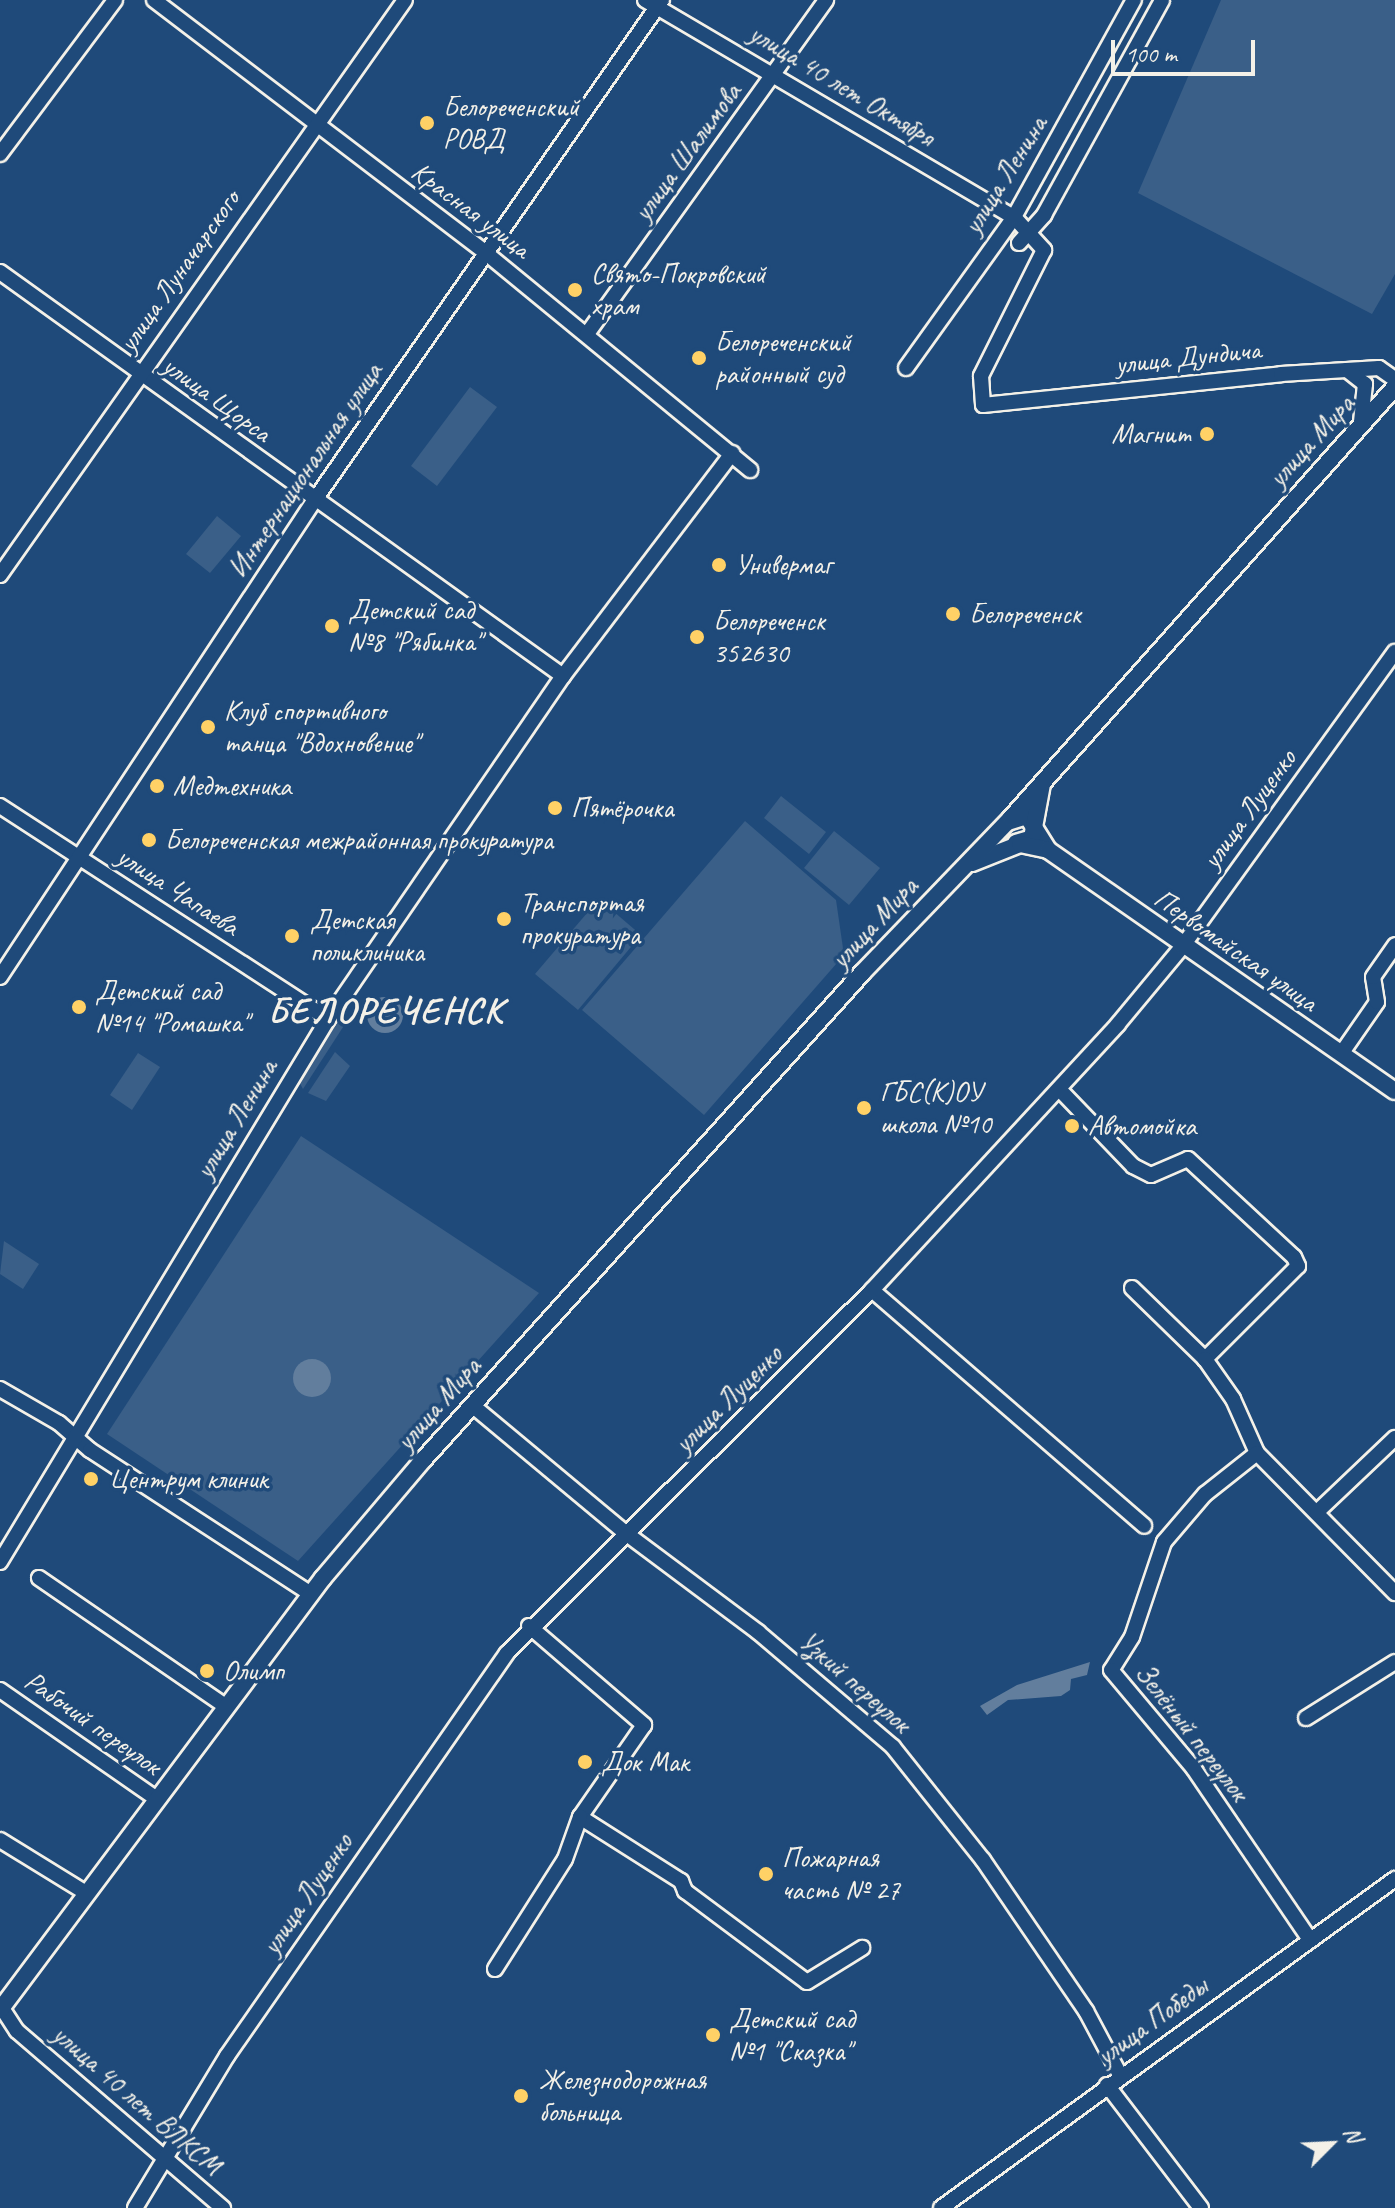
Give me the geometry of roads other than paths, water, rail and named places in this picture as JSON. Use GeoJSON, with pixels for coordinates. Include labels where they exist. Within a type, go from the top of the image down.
{"type":"FeatureCollection","features":[{"type":"Feature","properties":{"kind":"main road","name":"улица Мира"},"geometry":{"type":"LineString","coordinates":[[1,2008],[311,1594],[472,1405],[960,869],[1011,818],[1395,387]]}},
{"type":"Feature","properties":{"kind":"main road"},"geometry":{"type":"LineString","coordinates":[[1034,825],[1027,816],[1011,818],[1006,831],[1020,844],[1032,838],[1043,781]]}},
{"type":"Feature","properties":{"kind":"main road","name":"Первомайская улица"},"geometry":{"type":"LineString","coordinates":[[1034,825],[1048,850]]}},
{"type":"Feature","properties":{"kind":"main road","name":"улица Мира"},"geometry":{"type":"LineString","coordinates":[[960,869],[1020,844]]}},
{"type":"Feature","properties":{"kind":"main road","name":"Первомайская улица"},"geometry":{"type":"LineString","coordinates":[[1020,844],[1048,850],[1182,947],[1395,1091]]}},
{"type":"Feature","properties":{"kind":"street"},"geometry":{"type":"LineString","coordinates":[[0,154],[115,0]]}},
{"type":"Feature","properties":{"kind":"street","name":"Красная улица"},"geometry":{"type":"LineString","coordinates":[[154,0],[486,253],[750,470]]}},
{"type":"Feature","properties":{"kind":"street","name":"улица Луначарского"},"geometry":{"type":"LineString","coordinates":[[0,575],[314,124],[405,0]]}},
{"type":"Feature","properties":{"kind":"street","name":"улица Шалимова"},"geometry":{"type":"LineString","coordinates":[[587,334],[775,76],[826,0]]}},
{"type":"Feature","properties":{"kind":"street","name":"улица Ленина"},"geometry":{"type":"LineString","coordinates":[[906,368],[1014,217],[1134,0]]}},
{"type":"Feature","properties":{"kind":"street"},"geometry":{"type":"LineString","coordinates":[[1024,238],[1162,0]]}},
{"type":"Feature","properties":{"kind":"street","name":"улица 40 лет Октября"},"geometry":{"type":"LineString","coordinates":[[655,3],[1014,217],[1024,238]]}},
{"type":"Feature","properties":{"kind":"street","name":"Интернациональная улица"},"geometry":{"type":"LineString","coordinates":[[0,977],[75,856],[655,3]]}},
{"type":"Feature","properties":{"kind":"street","name":"улица Дундича"},"geometry":{"type":"LineString","coordinates":[[1024,238],[1044,250],[981,376],[983,405],[1395,365]]}},
{"type":"Feature","properties":{"kind":"street","name":"улица Щорса"},"geometry":{"type":"LineString","coordinates":[[0,272],[138,375],[563,676]]}},
{"type":"Feature","properties":{"kind":"street"},"geometry":{"type":"LineString","coordinates":[[1379,368],[1395,379]]}},
{"type":"Feature","properties":{"kind":"street"},"geometry":{"type":"LineString","coordinates":[[1347,370],[1365,384],[1361,423]]}},
{"type":"Feature","properties":{"kind":"street","name":"улица Ленина"},"geometry":{"type":"LineString","coordinates":[[0,1562],[328,1019],[563,676],[735,456]]}},
{"type":"Feature","properties":{"kind":"street","name":"улица Луценко"},"geometry":{"type":"LineString","coordinates":[[135,2208],[165,2156],[329,1907],[529,1626],[627,1534],[872,1290],[1059,1089],[1182,947],[1395,652]]}},
{"type":"Feature","properties":{"kind":"street","name":"улица Чапаева"},"geometry":{"type":"LineString","coordinates":[[0,806],[328,1019]]}},
{"type":"Feature","properties":{"kind":"street"},"geometry":{"type":"LineString","coordinates":[[1341,1054],[1377,1002],[1373,977],[1395,945]]}},
{"type":"Feature","properties":{"kind":"street"},"geometry":{"type":"LineString","coordinates":[[1059,1089],[1133,1166],[1151,1175],[1188,1159],[1294,1257],[1298,1266],[1205,1359]]}},
{"type":"Feature","properties":{"kind":"street"},"geometry":{"type":"LineString","coordinates":[[1132,1288],[1205,1359],[1233,1399],[1257,1453],[1395,1593]]}},
{"type":"Feature","properties":{"kind":"street"},"geometry":{"type":"LineString","coordinates":[[872,1290],[1144,1526]]}},
{"type":"Feature","properties":{"kind":"street"},"geometry":{"type":"LineString","coordinates":[[0,1389],[311,1594]]}},
{"type":"Feature","properties":{"kind":"street","name":"Узкий переулок"},"geometry":{"type":"LineString","coordinates":[[472,1405],[627,1534],[747,1623],[893,1747],[983,1860],[1096,2028],[1120,2075]]}},
{"type":"Feature","properties":{"kind":"street"},"geometry":{"type":"LineString","coordinates":[[1317,1512],[1395,1438]]}},
{"type":"Feature","properties":{"kind":"street","name":"Зелёный переулок"},"geometry":{"type":"LineString","coordinates":[[1257,1453],[1205,1494],[1160,1539],[1132,1637],[1111,1670],[1194,1769],[1310,1940]]}},
{"type":"Feature","properties":{"kind":"street"},"geometry":{"type":"LineString","coordinates":[[39,1578],[225,1706]]}},
{"type":"Feature","properties":{"kind":"street"},"geometry":{"type":"LineString","coordinates":[[495,1969],[565,1859],[580,1817],[644,1725],[529,1626]]}},
{"type":"Feature","properties":{"kind":"street"},"geometry":{"type":"LineString","coordinates":[[1306,1718],[1395,1662]]}},
{"type":"Feature","properties":{"kind":"street","name":"Рабочий переулок"},"geometry":{"type":"LineString","coordinates":[[0,1690],[157,1799]]}},
{"type":"Feature","properties":{"kind":"street"},"geometry":{"type":"LineString","coordinates":[[580,1817],[681,1881],[685,1891],[807,1982],[862,1948]]}},
{"type":"Feature","properties":{"kind":"street"},"geometry":{"type":"LineString","coordinates":[[0,1840],[86,1893]]}},
{"type":"Feature","properties":{"kind":"street","name":"улица Победы"},"geometry":{"type":"LineString","coordinates":[[941,2208],[1120,2075],[1395,1879]]}},
{"type":"Feature","properties":{"kind":"street","name":"улица 40 лет ВЛКСМ"},"geometry":{"type":"LineString","coordinates":[[1,2008],[17,2031],[223,2208]]}},
{"type":"Feature","properties":{"kind":"street","name":"улица 40 лет ВЛКСМ"},"geometry":{"type":"LineString","coordinates":[[0,2028],[17,2031]]}},
{"type":"Feature","properties":{"kind":"street"},"geometry":{"type":"LineString","coordinates":[[1107,2085],[1201,2208]]}},
{"type":"Feature","properties":{"kind":"place","name":"Белореченский РОВД"},"geometry":{"type":"Point","coordinates":[427,123]}},
{"type":"Feature","properties":{"kind":"place","name":"Свято-Покровский храм"},"geometry":{"type":"Point","coordinates":[575,290]}},
{"type":"Feature","properties":{"kind":"place","name":"Белореченский районный суд"},"geometry":{"type":"Point","coordinates":[699,358]}},
{"type":"Feature","properties":{"kind":"place","name":"Магнит"},"geometry":{"type":"Point","coordinates":[1207,434]}},
{"type":"Feature","properties":{"kind":"place","name":"Универмаг"},"geometry":{"type":"Point","coordinates":[719,565]}},
{"type":"Feature","properties":{"kind":"place","name":"Белореченск"},"geometry":{"type":"Point","coordinates":[953,614]}},
{"type":"Feature","properties":{"kind":"place","name":"Детский сад №8 \"Рябинка\""},"geometry":{"type":"Point","coordinates":[332,626]}},
{"type":"Feature","properties":{"kind":"place","name":"Белореченск 352630"},"geometry":{"type":"Point","coordinates":[697,637]}},
{"type":"Feature","properties":{"kind":"place","name":"Клуб спортивного танца \"Вдохновение\""},"geometry":{"type":"Point","coordinates":[208,727]}},
{"type":"Feature","properties":{"kind":"place","name":"Медтехника"},"geometry":{"type":"Point","coordinates":[157,786]}},
{"type":"Feature","properties":{"kind":"place","name":"Пятёрочка"},"geometry":{"type":"Point","coordinates":[555,808]}},
{"type":"Feature","properties":{"kind":"place","name":"Белореченская межрайонная прокуратура"},"geometry":{"type":"Point","coordinates":[149,840]}},
{"type":"Feature","properties":{"kind":"place","name":"Транспортая прокуратура"},"geometry":{"type":"Point","coordinates":[504,919]}},
{"type":"Feature","properties":{"kind":"place","name":"Детская поликлиника"},"geometry":{"type":"Point","coordinates":[292,936]}},
{"type":"Feature","properties":{"kind":"place","name":"Детский сад №14 \"Ромашка\""},"geometry":{"type":"Point","coordinates":[79,1007]}},
{"type":"Feature","properties":{"kind":"place","name":"ГБС(К)ОУ школа №10"},"geometry":{"type":"Point","coordinates":[864,1108]}},
{"type":"Feature","properties":{"kind":"place","name":"Автомойка"},"geometry":{"type":"Point","coordinates":[1072,1126]}},
{"type":"Feature","properties":{"kind":"place","name":"Центрум клиник"},"geometry":{"type":"Point","coordinates":[91,1479]}},
{"type":"Feature","properties":{"kind":"place","name":"Олимп"},"geometry":{"type":"Point","coordinates":[207,1671]}},
{"type":"Feature","properties":{"kind":"place","name":"Док Мак"},"geometry":{"type":"Point","coordinates":[585,1762]}},
{"type":"Feature","properties":{"kind":"place","name":"Пожарная часть № 27"},"geometry":{"type":"Point","coordinates":[766,1874]}},
{"type":"Feature","properties":{"kind":"place","name":"Детский сад №1 \"Сказка\""},"geometry":{"type":"Point","coordinates":[713,2035]}},
{"type":"Feature","properties":{"kind":"place","name":"Железнодорожная больница"},"geometry":{"type":"Point","coordinates":[521,2096]}},
{"type":"Feature","properties":{"kind":"district","name":"БЕЛОРЕЧЕНСК"},"geometry":{"type":"Point","coordinates":[386,1011]}}]}
